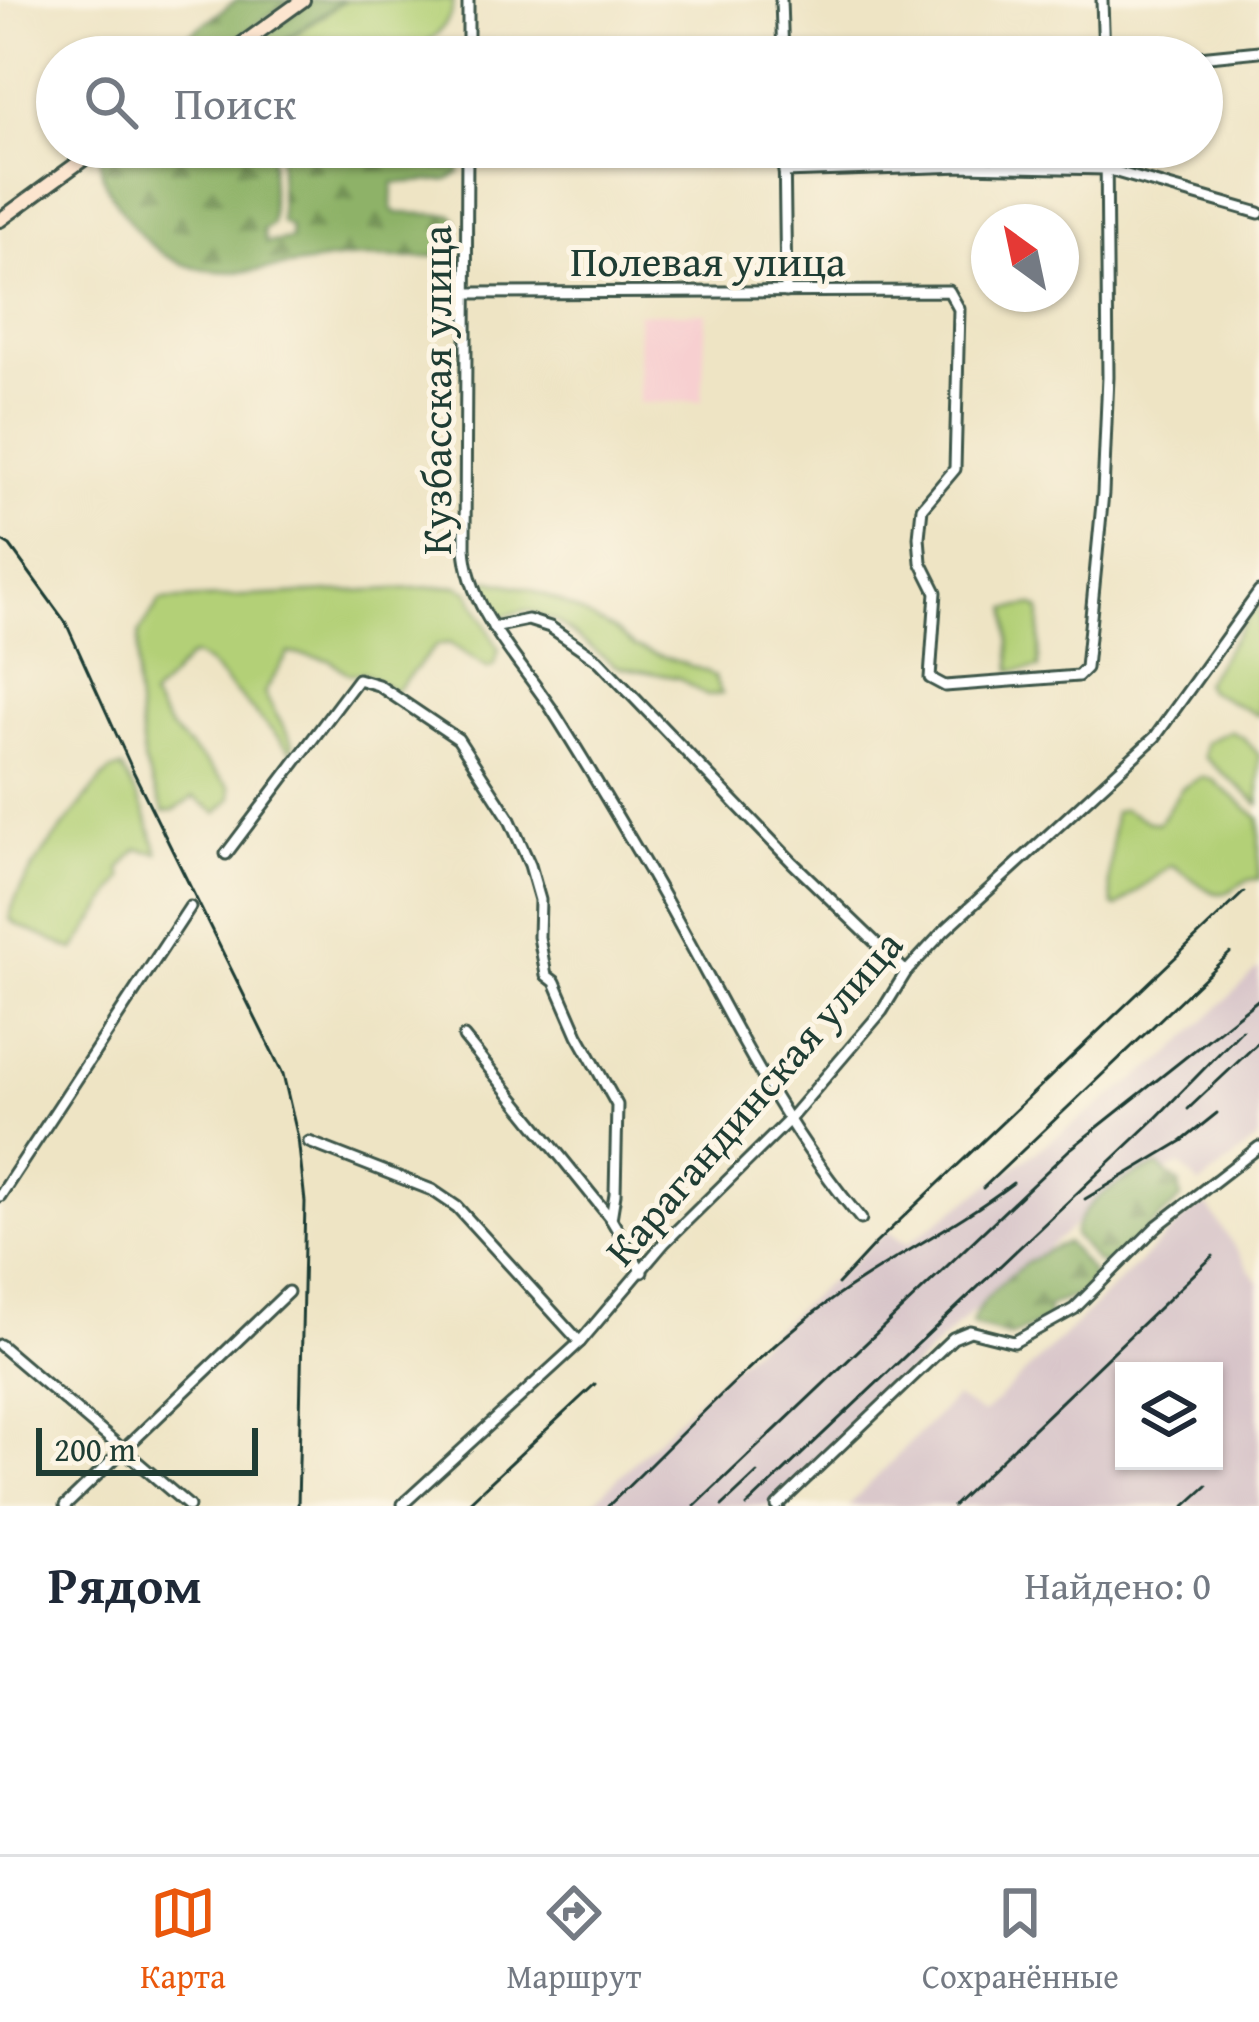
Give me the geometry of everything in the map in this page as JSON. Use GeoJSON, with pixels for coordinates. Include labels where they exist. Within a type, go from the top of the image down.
{"type":"FeatureCollection","features":[{"type":"Feature","properties":{"kind":"main road"},"geometry":{"type":"LineString","coordinates":[[253,36],[303,0]]}},
{"type":"Feature","properties":{"kind":"main road"},"geometry":{"type":"LineString","coordinates":[[0,220],[71,168]]}},
{"type":"Feature","properties":{"kind":"street"},"geometry":{"type":"LineString","coordinates":[[468,0],[468,36]]}},
{"type":"Feature","properties":{"kind":"street"},"geometry":{"type":"LineString","coordinates":[[781,0],[782,36]]}},
{"type":"Feature","properties":{"kind":"street"},"geometry":{"type":"LineString","coordinates":[[1102,0],[1103,36]]}},
{"type":"Feature","properties":{"kind":"street"},"geometry":{"type":"LineString","coordinates":[[1223,55],[1259,51]]}},
{"type":"Feature","properties":{"kind":"street","name":"Кузбасская улица"},"geometry":{"type":"LineString","coordinates":[[467,168],[466,567],[493,627],[548,704],[648,867],[719,1004],[788,1121],[860,1219]]}},
{"type":"Feature","properties":{"kind":"street"},"geometry":{"type":"LineString","coordinates":[[784,168],[786,292]]}},
{"type":"Feature","properties":{"kind":"street"},"geometry":{"type":"LineString","coordinates":[[784,172],[899,168]]}},
{"type":"Feature","properties":{"kind":"street"},"geometry":{"type":"LineString","coordinates":[[1056,168],[1106,169],[1259,213]]}},
{"type":"Feature","properties":{"kind":"street","name":"Полевая улица"},"geometry":{"type":"LineString","coordinates":[[467,293],[949,290],[959,309],[955,469],[922,508],[920,562],[936,592],[930,678],[938,686],[1078,676],[1086,668],[1103,493],[1108,377],[1106,169]]}},
{"type":"Feature","properties":{"kind":"street","name":"Карагандинская улица"},"geometry":{"type":"LineString","coordinates":[[403,1504],[580,1342],[664,1243],[788,1121],[882,1011],[906,972],[981,894],[1155,737],[1259,592]]}},
{"type":"Feature","properties":{"kind":"street"},"geometry":{"type":"LineString","coordinates":[[493,627],[529,620],[550,626],[598,660],[793,863],[906,972]]}},
{"type":"Feature","properties":{"kind":"street"},"geometry":{"type":"LineString","coordinates":[[226,854],[358,679],[366,679],[442,728],[469,751],[509,818],[530,865],[540,900],[539,937],[546,975],[555,982],[617,1105],[616,1194],[611,1219]]}},
{"type":"Feature","properties":{"kind":"street"},"geometry":{"type":"LineString","coordinates":[[0,1196],[190,907]]}},
{"type":"Feature","properties":{"kind":"street"},"geometry":{"type":"LineString","coordinates":[[464,1037],[611,1219],[642,1272]]}},
{"type":"Feature","properties":{"kind":"street"},"geometry":{"type":"LineString","coordinates":[[309,1142],[432,1190],[458,1207],[580,1342]]}},
{"type":"Feature","properties":{"kind":"street"},"geometry":{"type":"LineString","coordinates":[[777,1506],[953,1338],[970,1330],[1014,1342],[1052,1323],[1074,1309],[1157,1226],[1259,1147]]}},
{"type":"Feature","properties":{"kind":"street"},"geometry":{"type":"LineString","coordinates":[[65,1506],[288,1292]]}},
{"type":"Feature","properties":{"kind":"street"},"geometry":{"type":"LineString","coordinates":[[0,1345],[189,1506]]}},
{"type":"Feature","properties":{"kind":"shaded area"},"geometry":{"type":"Polygon","coordinates":[[[638,313],[706,313],[702,401],[639,403],[638,313]]]}},
{"type":"Feature","properties":{"kind":"shaded area"},"geometry":{"type":"Polygon","coordinates":[[[1259,968],[1259,1138],[1200,1185],[1180,1165],[1105,1199],[959,1324],[771,1506],[589,1506],[734,1364],[887,1231],[907,1244],[1169,1055],[1259,968]]]}},
{"type":"Feature","properties":{"kind":"shaded area"},"geometry":{"type":"Polygon","coordinates":[[[1198,1205],[1208,1207],[1259,1283],[1259,1506],[848,1506],[955,1397],[983,1414],[1198,1205]]]}},
{"type":"Feature","properties":{"kind":"green space"},"geometry":{"type":"Polygon","coordinates":[[[237,0],[291,0],[240,36],[187,36],[237,0]]]}},
{"type":"Feature","properties":{"kind":"green space"},"geometry":{"type":"Polygon","coordinates":[[[313,0],[343,0],[290,36],[264,36],[313,0]]]}},
{"type":"Feature","properties":{"kind":"green space"},"geometry":{"type":"Polygon","coordinates":[[[346,0],[453,0],[448,19],[434,36],[294,36],[346,0]]]}},
{"type":"Feature","properties":{"kind":"green space"},"geometry":{"type":"Polygon","coordinates":[[[102,168],[271,168],[272,224],[263,230],[266,243],[291,239],[290,226],[281,222],[280,168],[459,168],[448,180],[393,183],[392,209],[453,215],[457,250],[255,271],[198,269],[147,242],[102,168]]]}},
{"type":"Feature","properties":{"kind":"green space"},"geometry":{"type":"Polygon","coordinates":[[[487,580],[559,601],[614,630],[635,647],[706,671],[722,694],[707,696],[679,678],[616,666],[557,622],[527,610],[499,617],[478,587],[487,580]]]}},
{"type":"Feature","properties":{"kind":"green space"},"geometry":{"type":"Polygon","coordinates":[[[458,586],[469,592],[499,650],[494,665],[488,668],[449,643],[437,645],[395,691],[363,672],[350,675],[330,660],[289,653],[264,693],[293,744],[291,751],[208,663],[190,657],[151,698],[170,728],[230,787],[231,798],[217,813],[194,797],[164,812],[144,763],[136,686],[139,633],[161,600],[458,586]]]}},
{"type":"Feature","properties":{"kind":"green space"},"geometry":{"type":"Polygon","coordinates":[[[1259,601],[1259,716],[1208,690],[1204,683],[1259,601]]]}},
{"type":"Feature","properties":{"kind":"green space"},"geometry":{"type":"Polygon","coordinates":[[[1033,605],[1040,610],[1039,668],[1011,671],[1008,609],[1033,605]]]}},
{"type":"Feature","properties":{"kind":"green space"},"geometry":{"type":"Polygon","coordinates":[[[1230,731],[1259,755],[1259,804],[1204,757],[1206,742],[1230,731]]]}},
{"type":"Feature","properties":{"kind":"green space"},"geometry":{"type":"Polygon","coordinates":[[[122,768],[145,812],[158,853],[137,849],[74,950],[16,924],[10,919],[14,904],[34,867],[102,779],[122,768]]]}},
{"type":"Feature","properties":{"kind":"green space"},"geometry":{"type":"Polygon","coordinates":[[[1202,777],[1213,780],[1259,818],[1259,879],[1217,893],[1171,865],[1113,906],[1109,882],[1114,812],[1123,809],[1159,823],[1182,788],[1202,777]]]}},
{"type":"Feature","properties":{"kind":"green space"},"geometry":{"type":"Polygon","coordinates":[[[1158,1166],[1179,1183],[1181,1199],[1108,1264],[1097,1262],[1074,1235],[1086,1210],[1119,1183],[1158,1166]]]}},
{"type":"Feature","properties":{"kind":"green space"},"geometry":{"type":"Polygon","coordinates":[[[1067,1243],[1092,1272],[1081,1293],[1048,1307],[1048,1319],[1011,1337],[972,1325],[985,1301],[1010,1275],[1067,1243]]]}},
{"type":"Feature","properties":{"kind":"railway"},"geometry":{"type":"LineString","coordinates":[[0,540],[10,546],[66,623],[133,771],[283,1074],[298,1138],[305,1202],[298,1506]]}},
{"type":"Feature","properties":{"kind":"railway"},"geometry":{"type":"LineString","coordinates":[[838,1284],[1244,892]]}},
{"type":"Feature","properties":{"kind":"railway"},"geometry":{"type":"LineString","coordinates":[[983,1188],[1230,953]]}},
{"type":"Feature","properties":{"kind":"railway"},"geometry":{"type":"LineString","coordinates":[[695,1506],[1069,1150],[1259,999]]}},
{"type":"Feature","properties":{"kind":"railway"},"geometry":{"type":"LineString","coordinates":[[747,1506],[1153,1121],[1242,1030]]}},
{"type":"Feature","properties":{"kind":"railway"},"geometry":{"type":"LineString","coordinates":[[1188,1109],[1259,1042]]}},
{"type":"Feature","properties":{"kind":"railway"},"geometry":{"type":"LineString","coordinates":[[1085,1199],[1182,1141],[1217,1113]]}},
{"type":"Feature","properties":{"kind":"railway"},"geometry":{"type":"LineString","coordinates":[[608,1506],[811,1315],[1013,1183]]}},
{"type":"Feature","properties":{"kind":"railway"},"geometry":{"type":"LineString","coordinates":[[953,1506],[1213,1256]]}},
{"type":"Feature","properties":{"kind":"railway"},"geometry":{"type":"LineString","coordinates":[[465,1506],[595,1384]]}},
{"type":"Feature","properties":{"kind":"railway"},"geometry":{"type":"LineString","coordinates":[[722,1506],[757,1473]]}},
{"type":"Feature","properties":{"kind":"railway"},"geometry":{"type":"LineString","coordinates":[[1185,1506],[1207,1486]]}}]}
